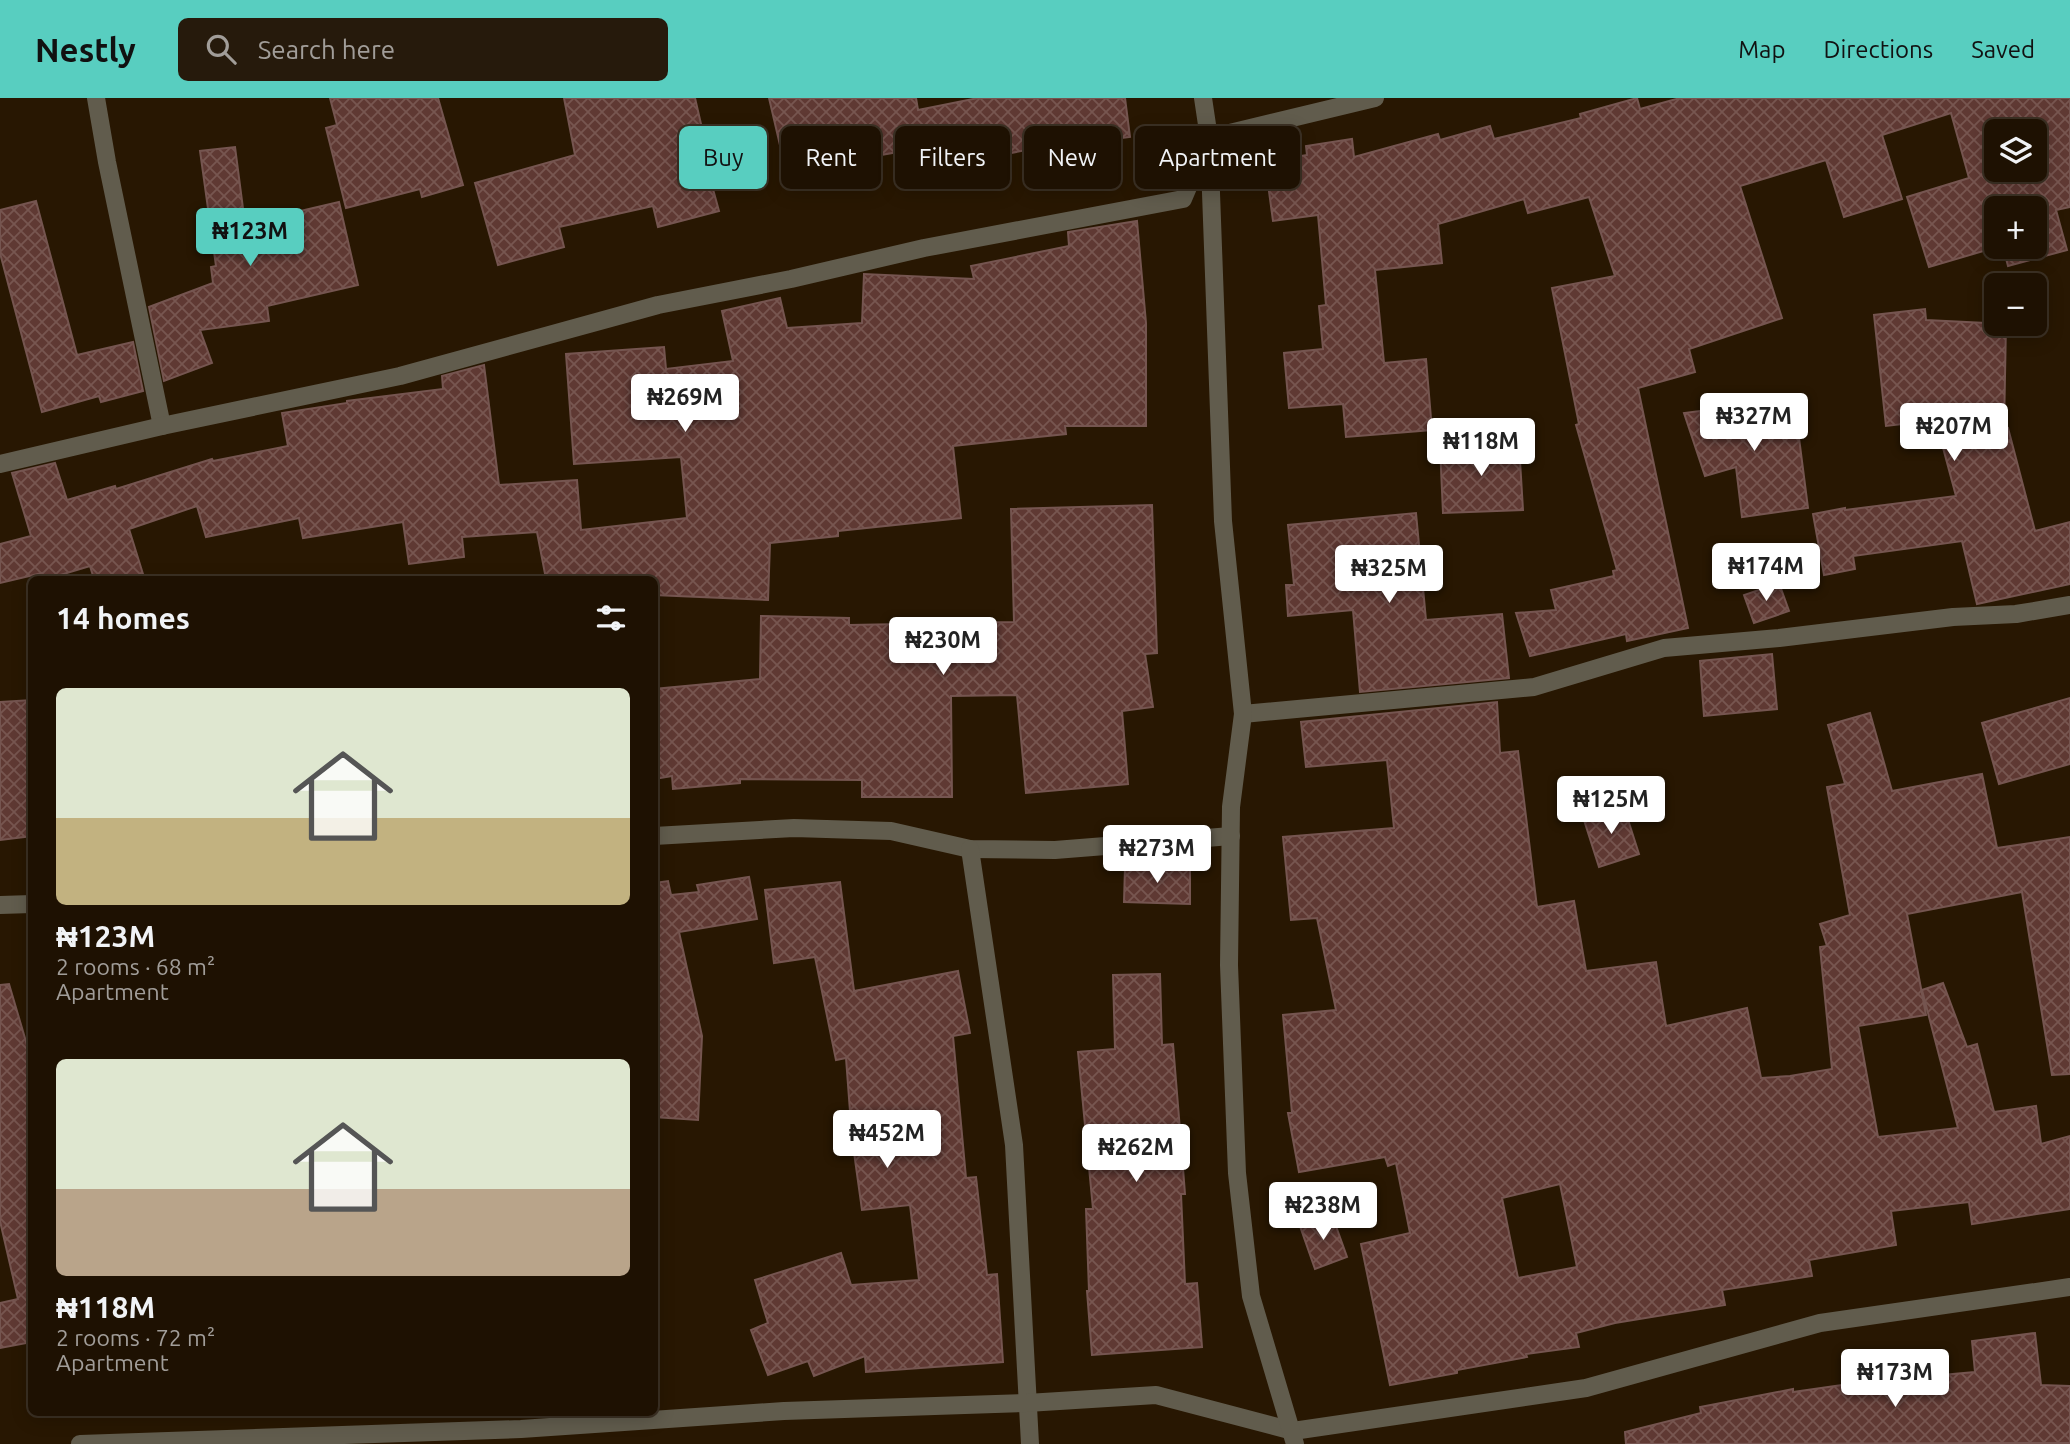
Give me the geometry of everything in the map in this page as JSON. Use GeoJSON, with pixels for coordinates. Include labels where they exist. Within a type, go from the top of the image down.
{"type":"FeatureCollection","features":[{"type":"Feature","properties":{"kind":"street"},"geometry":{"type":"LineString","coordinates":[[96,98],[163,426]]}},
{"type":"Feature","properties":{"kind":"street"},"geometry":{"type":"LineString","coordinates":[[1203,98],[1207,126]]}},
{"type":"Feature","properties":{"kind":"street"},"geometry":{"type":"LineString","coordinates":[[1258,126],[1374,98]]}},
{"type":"Feature","properties":{"kind":"street"},"geometry":{"type":"LineString","coordinates":[[0,464],[400,376],[658,305],[790,279],[924,248],[1183,199],[1187,189]]}},
{"type":"Feature","properties":{"kind":"street"},"geometry":{"type":"LineString","coordinates":[[1211,189],[1223,520],[1243,714],[1231,807],[1229,965],[1239,1187],[1251,1296],[1294,1438]]}},
{"type":"Feature","properties":{"kind":"street"},"geometry":{"type":"LineString","coordinates":[[1243,714],[1534,687],[1664,649],[1952,617],[2016,614],[2070,605]]}},
{"type":"Feature","properties":{"kind":"street"},"geometry":{"type":"LineString","coordinates":[[658,836],[794,828],[891,831],[970,849],[1055,850],[1231,836]]}},
{"type":"Feature","properties":{"kind":"street"},"geometry":{"type":"LineString","coordinates":[[970,849],[1014,1146],[1030,1444]]}},
{"type":"Feature","properties":{"kind":"street"},"geometry":{"type":"LineString","coordinates":[[0,905],[28,904]]}},
{"type":"Feature","properties":{"kind":"street"},"geometry":{"type":"LineString","coordinates":[[80,1444],[521,1429],[784,1411],[1027,1403],[1156,1395],[1294,1438],[1586,1388],[1820,1324],[2070,1287]]}},
{"type":"Feature","properties":{"kind":"building"},"geometry":{"type":"Polygon","coordinates":[[[330,98],[438,98],[463,185],[422,197],[420,189],[346,208],[326,128],[337,125],[330,98]]]}},
{"type":"Feature","properties":{"kind":"building"},"geometry":{"type":"Polygon","coordinates":[[[564,98],[695,98],[701,126],[679,126],[679,189],[713,189],[719,211],[658,227],[653,206],[559,227],[564,247],[498,265],[475,183],[575,155],[564,98]]]}},
{"type":"Feature","properties":{"kind":"building"},"geometry":{"type":"Polygon","coordinates":[[[769,98],[916,98],[918,110],[978,98],[1125,98],[1130,137],[1121,138],[1121,126],[1024,126],[1024,150],[1010,153],[1010,126],[895,126],[895,152],[881,155],[881,126],[781,126],[781,149],[769,98]]]}},
{"type":"Feature","properties":{"kind":"building"},"geometry":{"type":"Polygon","coordinates":[[[1637,98],[1640,109],[1680,98],[2070,98],[2070,207],[2056,210],[2067,250],[2047,255],[2047,196],[1984,196],[1984,251],[1929,267],[1907,197],[1969,178],[1951,113],[1882,135],[1902,199],[1844,217],[1826,160],[1740,186],[1782,318],[1689,349],[1695,372],[1638,388],[1688,628],[1627,641],[1626,634],[1530,656],[1516,613],[1556,610],[1551,590],[1614,576],[1613,571],[1617,570],[1576,425],[1579,424],[1552,288],[1615,276],[1589,197],[1528,213],[1524,199],[1438,224],[1442,263],[1375,270],[1384,363],[1426,359],[1432,430],[1346,437],[1343,404],[1289,408],[1284,353],[1323,349],[1319,306],[1326,305],[1318,215],[1273,221],[1269,189],[1300,189],[1300,156],[1307,155],[1306,146],[1352,139],[1354,157],[1438,134],[1440,140],[1490,126],[1494,139],[1581,118],[1580,114],[1637,98]]]}},
{"type":"Feature","properties":{"kind":"building"},"geometry":{"type":"Polygon","coordinates":[[[235,147],[245,224],[339,202],[358,285],[267,306],[269,321],[200,330],[212,363],[164,381],[149,307],[213,283],[211,267],[216,266],[200,151],[235,147]]]}},
{"type":"Feature","properties":{"kind":"building"},"geometry":{"type":"Polygon","coordinates":[[[36,201],[77,355],[133,342],[143,391],[101,402],[99,396],[42,412],[0,253],[0,210],[36,201]]]}},
{"type":"Feature","properties":{"kind":"building"},"geometry":{"type":"Polygon","coordinates":[[[1137,221],[1146,323],[1146,426],[1065,426],[1066,434],[953,446],[961,518],[838,531],[838,536],[770,543],[768,600],[658,595],[658,576],[545,576],[537,532],[462,537],[464,557],[409,564],[403,522],[303,538],[299,518],[206,537],[197,506],[129,529],[143,574],[93,576],[90,566],[57,576],[43,576],[42,573],[0,583],[0,544],[31,536],[12,473],[55,463],[67,500],[115,486],[116,489],[212,459],[213,461],[288,446],[282,413],[347,401],[443,389],[442,376],[484,365],[499,485],[577,480],[581,530],[687,518],[681,457],[574,464],[566,354],[664,347],[666,369],[733,361],[722,311],[780,298],[787,328],[862,323],[864,274],[974,279],[971,266],[1069,246],[1068,232],[1137,221]]]}},
{"type":"Feature","properties":{"kind":"building"},"geometry":{"type":"Polygon","coordinates":[[[2006,259],[2034,259],[2008,266],[2006,259]]]}},
{"type":"Feature","properties":{"kind":"building"},"geometry":{"type":"Polygon","coordinates":[[[1925,309],[1926,320],[1984,323],[1984,336],[2006,336],[2004,429],[2008,428],[2035,531],[2070,522],[2070,584],[1977,604],[1962,541],[1853,556],[1855,569],[1824,575],[1813,514],[1956,496],[1938,420],[1886,426],[1874,315],[1925,309]]]}},
{"type":"Feature","properties":{"kind":"building"},"geometry":{"type":"Polygon","coordinates":[[[1794,399],[1808,508],[1742,517],[1736,467],[1705,476],[1684,413],[1794,399]]]}},
{"type":"Feature","properties":{"kind":"building"},"geometry":{"type":"Polygon","coordinates":[[[1519,444],[1523,510],[1443,513],[1440,446],[1519,444]]]}},
{"type":"Feature","properties":{"kind":"building"},"geometry":{"type":"Polygon","coordinates":[[[1152,505],[1157,653],[1145,654],[1153,707],[1122,711],[1128,784],[1026,793],[1017,695],[951,696],[952,797],[862,797],[862,780],[740,779],[740,783],[673,789],[672,776],[658,778],[658,689],[760,679],[761,616],[849,618],[849,625],[1014,622],[1011,509],[1152,505]]]}},
{"type":"Feature","properties":{"kind":"building"},"geometry":{"type":"Polygon","coordinates":[[[1416,513],[1426,620],[1502,614],[1509,678],[1360,692],[1353,610],[1288,616],[1286,585],[1294,585],[1288,525],[1416,513]]]}},
{"type":"Feature","properties":{"kind":"building"},"geometry":{"type":"Polygon","coordinates":[[[1779,583],[1789,611],[1754,623],[1744,595],[1779,583]]]}},
{"type":"Feature","properties":{"kind":"building"},"geometry":{"type":"Polygon","coordinates":[[[1772,654],[1777,709],[1704,716],[1700,661],[1772,654]]]}},
{"type":"Feature","properties":{"kind":"building"},"geometry":{"type":"Polygon","coordinates":[[[2070,698],[2070,764],[1999,784],[1982,723],[2070,698]]]}},
{"type":"Feature","properties":{"kind":"building"},"geometry":{"type":"Polygon","coordinates":[[[28,700],[28,836],[0,840],[0,702],[28,700]]]}},
{"type":"Feature","properties":{"kind":"building"},"geometry":{"type":"Polygon","coordinates":[[[1497,702],[1500,753],[1518,751],[1537,907],[1574,901],[1586,971],[1656,962],[1666,1026],[1747,1008],[1761,1078],[1832,1069],[1820,947],[1827,946],[1820,924],[1850,915],[1827,787],[1845,784],[1828,725],[1870,713],[1892,791],[1982,774],[1997,848],[2070,837],[2070,1074],[2052,1075],[2022,892],[1907,914],[1926,1015],[1858,1026],[1878,1137],[1958,1128],[1922,990],[1943,983],[1967,1047],[1977,1044],[1994,1112],[2036,1106],[2041,1144],[2070,1136],[2070,1209],[1972,1224],[1969,1202],[1891,1211],[1896,1245],[1809,1260],[1812,1276],[1722,1290],[1725,1305],[1615,1323],[1576,1333],[1579,1347],[1526,1354],[1527,1357],[1457,1370],[1457,1373],[1390,1385],[1361,1244],[1410,1233],[1396,1163],[1388,1166],[1385,1157],[1299,1172],[1288,1113],[1292,1113],[1283,1015],[1336,1010],[1317,918],[1291,920],[1283,837],[1394,828],[1387,760],[1306,767],[1301,722],[1497,702]],[[1560,1184],[1502,1198],[1518,1278],[1577,1267],[1560,1184]]]}},
{"type":"Feature","properties":{"kind":"building"},"geometry":{"type":"Polygon","coordinates":[[[1623,804],[1639,854],[1599,867],[1583,817],[1623,804]]]}},
{"type":"Feature","properties":{"kind":"building"},"geometry":{"type":"Polygon","coordinates":[[[1125,867],[1190,868],[1190,904],[1124,902],[1125,867]]]}},
{"type":"Feature","properties":{"kind":"building"},"geometry":{"type":"Polygon","coordinates":[[[749,877],[757,919],[679,932],[702,1036],[698,1120],[658,1117],[658,882],[668,881],[671,895],[699,892],[697,885],[749,877]]]}},
{"type":"Feature","properties":{"kind":"building"},"geometry":{"type":"Polygon","coordinates":[[[840,882],[854,991],[958,971],[970,1033],[953,1036],[966,1178],[976,1177],[987,1275],[997,1274],[1003,1362],[866,1372],[865,1356],[814,1376],[808,1361],[768,1375],[751,1330],[768,1323],[755,1280],[841,1253],[851,1285],[919,1280],[910,1205],[862,1210],[852,1138],[846,1058],[836,1060],[815,957],[774,963],[765,890],[840,882]]]}},
{"type":"Feature","properties":{"kind":"building"},"geometry":{"type":"Polygon","coordinates":[[[1160,974],[1162,1045],[1173,1044],[1180,1130],[1185,1194],[1181,1194],[1185,1284],[1197,1283],[1202,1347],[1092,1355],[1087,1291],[1086,1209],[1093,1209],[1078,1052],[1115,1049],[1113,975],[1160,974]]]}},
{"type":"Feature","properties":{"kind":"building"},"geometry":{"type":"Polygon","coordinates":[[[9,984],[28,1048],[28,1343],[0,1348],[0,1303],[18,1299],[0,1221],[0,985],[9,984]]]}},
{"type":"Feature","properties":{"kind":"building"},"geometry":{"type":"Polygon","coordinates":[[[1332,1215],[1347,1257],[1315,1269],[1300,1226],[1332,1215]]]}},
{"type":"Feature","properties":{"kind":"building"},"geometry":{"type":"Polygon","coordinates":[[[2035,1333],[2041,1385],[2070,1386],[2070,1443],[1626,1444],[1625,1432],[1701,1413],[1700,1407],[1793,1389],[1793,1392],[1863,1382],[1975,1372],[1972,1341],[2035,1333]]]}}]}
